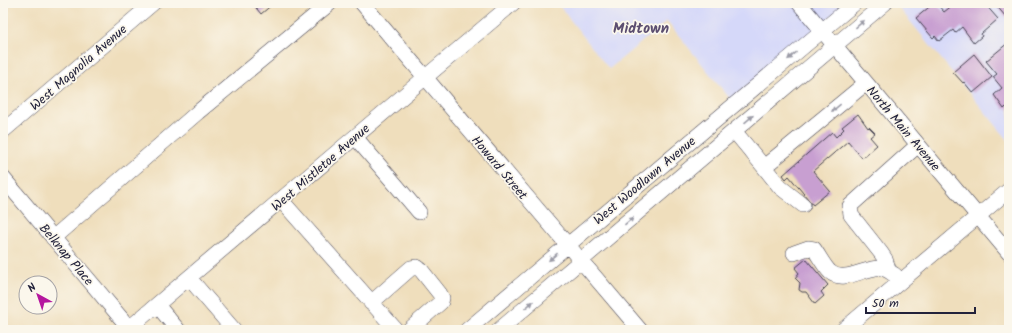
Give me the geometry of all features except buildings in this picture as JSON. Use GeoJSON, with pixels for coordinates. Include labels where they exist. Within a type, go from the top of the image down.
{"type":"FeatureCollection","features":[{"type":"Feature","properties":{"kind":"street","name":"West Magnolia Avenue"},"geometry":{"type":"LineString","coordinates":[[3,131],[153,3]]}},
{"type":"Feature","properties":{"kind":"street"},"geometry":{"type":"LineString","coordinates":[[54,238],[198,112],[330,3]]}},
{"type":"Feature","properties":{"kind":"street","name":"Howard Street"},"geometry":{"type":"LineString","coordinates":[[362,3],[424,78],[640,330]]}},
{"type":"Feature","properties":{"kind":"street","name":"West Mistletoe Avenue"},"geometry":{"type":"LineString","coordinates":[[129,329],[513,3]]}},
{"type":"Feature","properties":{"kind":"street","name":"North Main Avenue"},"geometry":{"type":"LineString","coordinates":[[799,3],[1009,253]]}},
{"type":"Feature","properties":{"kind":"street","name":"West Woodlawn Avenue"},"geometry":{"type":"LineString","coordinates":[[467,330],[855,3]]}},
{"type":"Feature","properties":{"kind":"street","name":"West Woodlawn Avenue"},"geometry":{"type":"LineString","coordinates":[[499,330],[735,132],[885,3]]}},
{"type":"Feature","properties":{"kind":"street"},"geometry":{"type":"LineString","coordinates":[[764,167],[866,83]]}},
{"type":"Feature","properties":{"kind":"street"},"geometry":{"type":"LineString","coordinates":[[735,132],[780,187],[803,205]]}},
{"type":"Feature","properties":{"kind":"street"},"geometry":{"type":"LineString","coordinates":[[355,137],[419,212]]}},
{"type":"Feature","properties":{"kind":"street"},"geometry":{"type":"LineString","coordinates":[[889,271],[885,259],[881,253],[851,215],[850,206],[918,145]]}},
{"type":"Feature","properties":{"kind":"street","name":"Belknap Place"},"geometry":{"type":"LineString","coordinates":[[3,178],[129,329]]}},
{"type":"Feature","properties":{"kind":"street"},"geometry":{"type":"LineString","coordinates":[[843,330],[1009,190]]}},
{"type":"Feature","properties":{"kind":"street"},"geometry":{"type":"LineString","coordinates":[[281,200],[396,330]]}},
{"type":"Feature","properties":{"kind":"street"},"geometry":{"type":"LineString","coordinates":[[794,252],[808,248],[814,249],[830,272],[839,276],[861,273],[879,268],[889,271],[902,280]]}},
{"type":"Feature","properties":{"kind":"street"},"geometry":{"type":"LineString","coordinates":[[371,303],[410,268],[417,267],[442,298],[441,302],[409,330]]}},
{"type":"Feature","properties":{"kind":"street"},"geometry":{"type":"LineString","coordinates":[[189,278],[234,330]]}},
{"type":"Feature","properties":{"kind":"street"},"geometry":{"type":"LineString","coordinates":[[157,305],[178,330]]}},
{"type":"Feature","properties":{"kind":"shaded area"},"geometry":{"type":"Polygon","coordinates":[[[557,3],[847,3],[731,100],[667,21],[609,69],[557,3]]]}},
{"type":"Feature","properties":{"kind":"shaded area"},"geometry":{"type":"Polygon","coordinates":[[[895,3],[1009,3],[1009,141],[895,3]]]}},
{"type":"Feature","properties":{"kind":"district","name":"Midtown"},"geometry":{"type":"Point","coordinates":[641,28]}}]}
